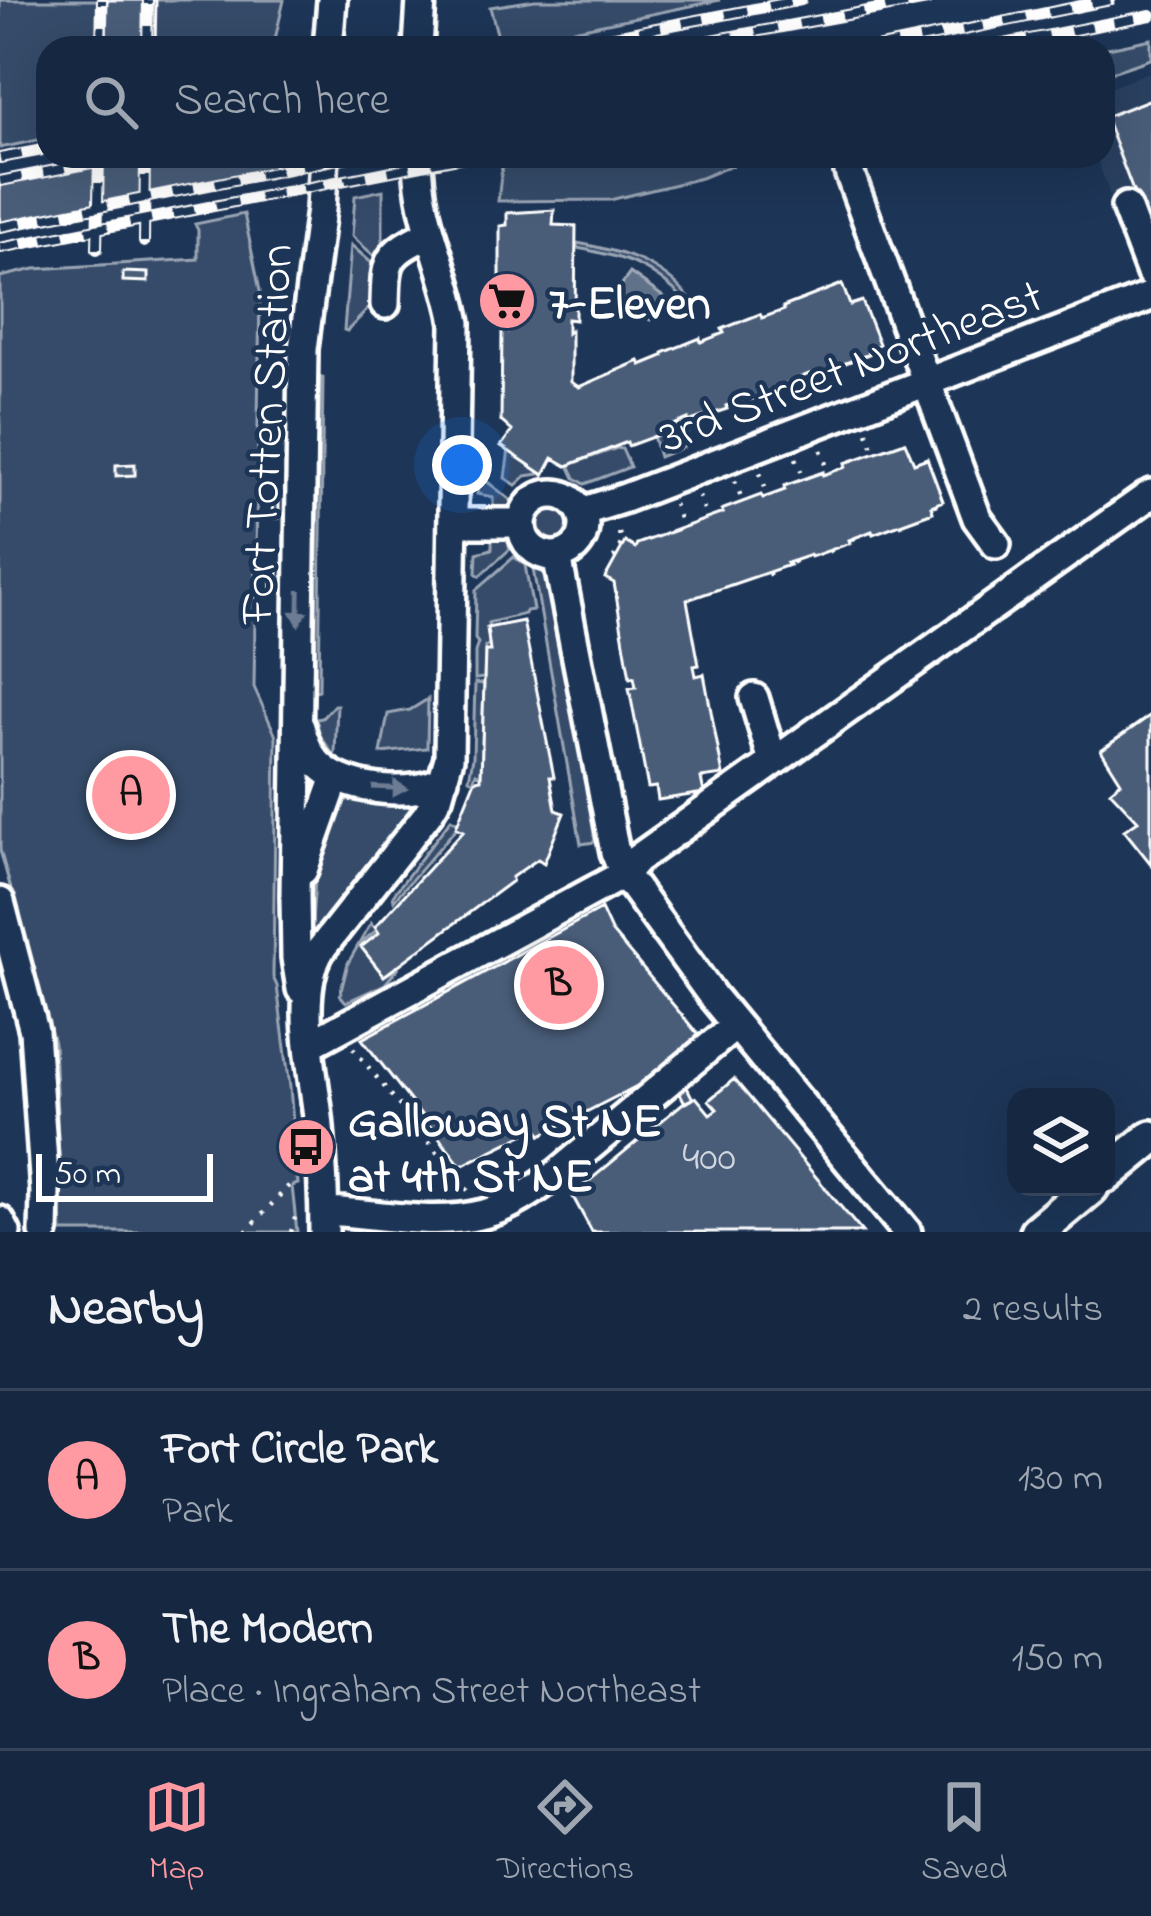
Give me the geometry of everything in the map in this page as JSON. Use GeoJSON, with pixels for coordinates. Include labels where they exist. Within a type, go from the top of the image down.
{"type":"FeatureCollection","features":[{"type":"Feature","properties":{"kind":"main road"},"geometry":{"type":"LineString","coordinates":[[1115,1168],[1151,1138]]}},
{"type":"Feature","properties":{"kind":"main road"},"geometry":{"type":"LineString","coordinates":[[1036,1232],[1080,1196]]}},
{"type":"Feature","properties":{"kind":"street"},"geometry":{"type":"LineString","coordinates":[[329,36],[332,0]]}},
{"type":"Feature","properties":{"kind":"street"},"geometry":{"type":"LineString","coordinates":[[419,36],[421,0]]}},
{"type":"Feature","properties":{"kind":"street","name":"Fort Totten Station"},"geometry":{"type":"LineString","coordinates":[[309,1030],[296,958],[295,896],[303,349],[324,168]]}},
{"type":"Feature","properties":{"kind":"street"},"geometry":{"type":"LineString","coordinates":[[418,168],[428,234],[456,323],[450,743],[444,779],[429,812],[314,960],[309,1030],[324,1222],[486,1214],[534,1191],[558,1173],[736,1025]]}},
{"type":"Feature","properties":{"kind":"street"},"geometry":{"type":"LineString","coordinates":[[849,172],[976,518],[996,544]]}},
{"type":"Feature","properties":{"kind":"street"},"geometry":{"type":"LineString","coordinates":[[1126,207],[1146,244],[1151,273]]}},
{"type":"Feature","properties":{"kind":"street"},"geometry":{"type":"LineString","coordinates":[[385,304],[386,272],[392,256],[428,234]]}},
{"type":"Feature","properties":{"kind":"street","name":"3rd Street Northeast"},"geometry":{"type":"LineString","coordinates":[[581,512],[1151,296]]}},
{"type":"Feature","properties":{"kind":"street"},"geometry":{"type":"LineString","coordinates":[[547,494],[567,497],[581,512],[580,540],[557,556],[539,553],[523,532],[530,504],[547,494]]}},
{"type":"Feature","properties":{"kind":"street"},"geometry":{"type":"LineString","coordinates":[[309,1030],[624,874],[773,761],[1151,494]]}},
{"type":"Feature","properties":{"kind":"street"},"geometry":{"type":"LineString","coordinates":[[455,523],[522,523]]}},
{"type":"Feature","properties":{"kind":"street"},"geometry":{"type":"LineString","coordinates":[[557,556],[613,840],[624,874],[736,1025],[907,1232]]}},
{"type":"Feature","properties":{"kind":"street"},"geometry":{"type":"LineString","coordinates":[[754,698],[773,761]]}},
{"type":"Feature","properties":{"kind":"street","name":"Fort Totten Station"},"geometry":{"type":"LineString","coordinates":[[295,896],[335,778],[311,755],[297,717]]}},
{"type":"Feature","properties":{"kind":"street"},"geometry":{"type":"LineString","coordinates":[[335,778],[386,789],[422,789],[444,779]]}},
{"type":"Feature","properties":{"kind":"street"},"geometry":{"type":"LineString","coordinates":[[0,902],[34,1031],[46,1192],[44,1232]]}},
{"type":"Feature","properties":{"kind":"street"},"geometry":{"type":"LineString","coordinates":[[0,1018],[26,999]]}},
{"type":"Feature","properties":{"kind":"street"},"geometry":{"type":"LineString","coordinates":[[0,1221],[7,1232]]}},
{"type":"Feature","properties":{"kind":"path"},"geometry":{"type":"LineString","coordinates":[[867,432],[875,453]]}},
{"type":"Feature","properties":{"kind":"path"},"geometry":{"type":"LineString","coordinates":[[820,449],[829,473]]}},
{"type":"Feature","properties":{"kind":"path"},"geometry":{"type":"LineString","coordinates":[[796,458],[804,479]]}},
{"type":"Feature","properties":{"kind":"path"},"geometry":{"type":"LineString","coordinates":[[759,472],[769,496]]}},
{"type":"Feature","properties":{"kind":"path"},"geometry":{"type":"LineString","coordinates":[[735,481],[743,502]]}},
{"type":"Feature","properties":{"kind":"path"},"geometry":{"type":"LineString","coordinates":[[698,495],[707,518]]}},
{"type":"Feature","properties":{"kind":"path"},"geometry":{"type":"LineString","coordinates":[[674,504],[682,527]]}},
{"type":"Feature","properties":{"kind":"path"},"geometry":{"type":"LineString","coordinates":[[935,504],[939,515]]}},
{"type":"Feature","properties":{"kind":"path"},"geometry":{"type":"LineString","coordinates":[[614,558],[620,544],[616,520]]}},
{"type":"Feature","properties":{"kind":"path"},"geometry":{"type":"LineString","coordinates":[[853,538],[856,546]]}},
{"type":"Feature","properties":{"kind":"path"},"geometry":{"type":"LineString","coordinates":[[344,1046],[349,1044],[486,1214]]}},
{"type":"Feature","properties":{"kind":"path"},"geometry":{"type":"LineString","coordinates":[[246,1232],[303,1170]]}},
{"type":"Feature","properties":{"kind":"shaded area"},"geometry":{"type":"Polygon","coordinates":[[[0,0],[284,0],[276,36],[36,36],[36,140],[0,148],[0,0]]]}},
{"type":"Feature","properties":{"kind":"shaded area"},"geometry":{"type":"Polygon","coordinates":[[[535,0],[720,0],[544,36],[498,36],[490,7],[535,0]]]}},
{"type":"Feature","properties":{"kind":"shaded area"},"geometry":{"type":"Polygon","coordinates":[[[1151,39],[1151,59],[1115,71],[1115,46],[1151,39]]]}},
{"type":"Feature","properties":{"kind":"shaded area"},"geometry":{"type":"Polygon","coordinates":[[[1151,71],[1151,271],[1138,275],[1100,168],[1115,168],[1115,86],[1151,71]]]}},
{"type":"Feature","properties":{"kind":"shaded area"},"geometry":{"type":"Polygon","coordinates":[[[502,168],[726,168],[610,200],[498,201],[502,168]]]}},
{"type":"Feature","properties":{"kind":"shaded area"},"geometry":{"type":"Polygon","coordinates":[[[383,190],[383,264],[352,236],[355,196],[383,190]]]}},
{"type":"Feature","properties":{"kind":"shaded area"},"geometry":{"type":"Polygon","coordinates":[[[244,214],[260,291],[254,687],[276,736],[273,977],[290,1087],[297,1232],[62,1232],[54,1043],[0,850],[0,277],[35,269],[198,259],[195,224],[244,214]]]}},
{"type":"Feature","properties":{"kind":"shaded area"},"geometry":{"type":"Polygon","coordinates":[[[577,243],[639,260],[665,275],[689,298],[686,301],[636,264],[577,248],[577,243]]]}},
{"type":"Feature","properties":{"kind":"shaded area"},"geometry":{"type":"Polygon","coordinates":[[[351,245],[383,273],[373,304],[347,331],[344,330],[351,245]]]}},
{"type":"Feature","properties":{"kind":"shaded area"},"geometry":{"type":"Polygon","coordinates":[[[630,273],[665,298],[650,320],[614,295],[630,273]]]}},
{"type":"Feature","properties":{"kind":"shaded area"},"geometry":{"type":"Polygon","coordinates":[[[320,377],[319,690],[315,691],[320,377]]]}},
{"type":"Feature","properties":{"kind":"shaded area"},"geometry":{"type":"Polygon","coordinates":[[[683,424],[691,444],[659,457],[653,436],[683,424]]]}},
{"type":"Feature","properties":{"kind":"shaded area"},"geometry":{"type":"Polygon","coordinates":[[[617,448],[630,467],[585,484],[575,478],[569,465],[617,448]]]}},
{"type":"Feature","properties":{"kind":"shaded area"},"geometry":{"type":"Polygon","coordinates":[[[509,449],[541,469],[539,474],[526,476],[516,485],[505,478],[509,449]]]}},
{"type":"Feature","properties":{"kind":"shaded area"},"geometry":{"type":"Polygon","coordinates":[[[480,476],[512,501],[507,509],[493,509],[493,497],[477,494],[480,476]]]}},
{"type":"Feature","properties":{"kind":"shaded area"},"geometry":{"type":"Polygon","coordinates":[[[555,508],[567,512],[571,524],[567,536],[555,540],[543,536],[539,524],[543,512],[555,508]]]}},
{"type":"Feature","properties":{"kind":"shaded area"},"geometry":{"type":"Polygon","coordinates":[[[492,537],[507,538],[510,549],[480,576],[477,553],[492,549],[492,537]]]}},
{"type":"Feature","properties":{"kind":"shaded area"},"geometry":{"type":"Polygon","coordinates":[[[514,557],[525,565],[533,610],[488,623],[491,645],[485,647],[484,678],[475,679],[476,590],[514,557]]]}},
{"type":"Feature","properties":{"kind":"shaded area"},"geometry":{"type":"Polygon","coordinates":[[[533,569],[550,575],[593,799],[595,842],[581,844],[533,569]]]}},
{"type":"Feature","properties":{"kind":"shaded area"},"geometry":{"type":"Polygon","coordinates":[[[475,683],[484,684],[481,775],[476,773],[473,781],[469,779],[475,683]]]}},
{"type":"Feature","properties":{"kind":"shaded area"},"geometry":{"type":"Polygon","coordinates":[[[428,699],[427,748],[381,753],[388,714],[410,710],[428,699]]]}},
{"type":"Feature","properties":{"kind":"shaded area"},"geometry":{"type":"Polygon","coordinates":[[[337,705],[332,753],[316,719],[337,705]]]}},
{"type":"Feature","properties":{"kind":"shaded area"},"geometry":{"type":"Polygon","coordinates":[[[337,798],[374,805],[418,803],[419,807],[314,940],[315,880],[337,798]]]}},
{"type":"Feature","properties":{"kind":"shaded area"},"geometry":{"type":"Polygon","coordinates":[[[451,819],[460,824],[394,900],[393,895],[451,819]]]}},
{"type":"Feature","properties":{"kind":"shaded area"},"geometry":{"type":"Polygon","coordinates":[[[371,923],[377,930],[362,947],[384,976],[399,967],[385,984],[346,1002],[340,995],[348,963],[371,923]]]}},
{"type":"Feature","properties":{"kind":"building"},"geometry":{"type":"Polygon","coordinates":[[[107,0],[156,0],[155,36],[106,36],[107,0]]]}},
{"type":"Feature","properties":{"kind":"building"},"geometry":{"type":"Polygon","coordinates":[[[1151,99],[1151,227],[1147,228],[1115,143],[1115,113],[1151,99]]]}},
{"type":"Feature","properties":{"kind":"building"},"geometry":{"type":"Polygon","coordinates":[[[71,168],[275,171],[0,226],[0,182],[71,168]]]}},
{"type":"Feature","properties":{"kind":"building"},"geometry":{"type":"Polygon","coordinates":[[[554,210],[553,225],[576,226],[575,320],[567,319],[567,333],[571,330],[571,382],[579,387],[842,284],[850,305],[862,301],[879,344],[867,349],[869,354],[727,409],[688,419],[628,446],[627,442],[567,466],[553,458],[544,475],[501,446],[512,431],[501,421],[502,329],[507,331],[507,319],[500,319],[500,226],[507,225],[507,213],[554,210]]]}},
{"type":"Feature","properties":{"kind":"building"},"geometry":{"type":"Polygon","coordinates":[[[123,272],[148,273],[148,282],[123,281],[123,272]]]}},
{"type":"Feature","properties":{"kind":"building"},"geometry":{"type":"Polygon","coordinates":[[[273,423],[280,423],[280,447],[273,447],[273,423]]]}},
{"type":"Feature","properties":{"kind":"building"},"geometry":{"type":"Polygon","coordinates":[[[905,442],[914,463],[927,458],[943,501],[931,506],[933,512],[687,600],[699,665],[694,666],[696,676],[704,674],[723,775],[701,778],[704,793],[658,800],[656,787],[648,788],[629,688],[636,687],[634,677],[630,678],[614,583],[605,578],[625,542],[635,548],[723,513],[721,510],[905,442]]]}},
{"type":"Feature","properties":{"kind":"building"},"geometry":{"type":"Polygon","coordinates":[[[135,464],[135,475],[116,476],[116,465],[135,464]]]}},
{"type":"Feature","properties":{"kind":"building"},"geometry":{"type":"Polygon","coordinates":[[[273,492],[279,493],[279,518],[272,518],[273,492]]]}},
{"type":"Feature","properties":{"kind":"building"},"geometry":{"type":"Polygon","coordinates":[[[278,564],[278,591],[272,591],[271,565],[278,564]]]}},
{"type":"Feature","properties":{"kind":"building"},"geometry":{"type":"Polygon","coordinates":[[[523,621],[554,777],[550,777],[556,810],[564,813],[544,863],[538,859],[512,877],[384,976],[361,947],[379,933],[375,927],[463,831],[456,827],[475,780],[481,779],[485,651],[490,651],[487,628],[523,621]]]}},
{"type":"Feature","properties":{"kind":"building"},"geometry":{"type":"Polygon","coordinates":[[[1151,715],[1151,864],[1124,830],[1138,821],[1110,791],[1121,782],[1101,750],[1151,715]]]}},
{"type":"Feature","properties":{"kind":"building"},"geometry":{"type":"Polygon","coordinates":[[[601,909],[611,931],[702,1039],[689,1045],[694,1054],[541,1135],[537,1128],[461,1166],[362,1039],[601,909]]]}},
{"type":"Feature","properties":{"kind":"building"},"geometry":{"type":"Polygon","coordinates":[[[676,1066],[693,1099],[685,1103],[668,1070],[676,1066]]]}},
{"type":"Feature","properties":{"kind":"building"},"geometry":{"type":"Polygon","coordinates":[[[734,1079],[862,1232],[592,1232],[572,1195],[683,1103],[696,1097],[710,1114],[717,1109],[709,1100],[734,1079]]]}},
{"type":"Feature","properties":{"kind":"railway"},"geometry":{"type":"LineString","coordinates":[[101,36],[102,0]]}},
{"type":"Feature","properties":{"kind":"railway"},"geometry":{"type":"LineString","coordinates":[[147,36],[148,0]]}},
{"type":"Feature","properties":{"kind":"railway"},"geometry":{"type":"LineString","coordinates":[[615,36],[801,0]]}},
{"type":"Feature","properties":{"kind":"railway"},"geometry":{"type":"LineString","coordinates":[[734,36],[927,0]]}},
{"type":"Feature","properties":{"kind":"railway"},"geometry":{"type":"LineString","coordinates":[[934,36],[1110,0]]}},
{"type":"Feature","properties":{"kind":"railway"},"geometry":{"type":"LineString","coordinates":[[1045,36],[1151,15]]}},
{"type":"Feature","properties":{"kind":"railway"},"geometry":{"type":"LineString","coordinates":[[0,158],[36,151]]}},
{"type":"Feature","properties":{"kind":"railway"},"geometry":{"type":"LineString","coordinates":[[0,181],[66,168]]}},
{"type":"Feature","properties":{"kind":"railway"},"geometry":{"type":"LineString","coordinates":[[97,249],[99,168]]}},
{"type":"Feature","properties":{"kind":"railway"},"geometry":{"type":"LineString","coordinates":[[144,242],[145,168]]}},
{"type":"Feature","properties":{"kind":"railway"},"geometry":{"type":"LineString","coordinates":[[0,227],[293,168]]}},
{"type":"Feature","properties":{"kind":"railway"},"geometry":{"type":"LineString","coordinates":[[0,248],[407,168]]}},
{"type":"Feature","properties":{"kind":"place","name":"7-Eleven"},"geometry":{"type":"Point","coordinates":[507,301]}},
{"type":"Feature","properties":{"kind":"place","name":"Fort Circle Park"},"geometry":{"type":"Point","coordinates":[131,795]}},
{"type":"Feature","properties":{"kind":"place","name":"The Modern"},"geometry":{"type":"Point","coordinates":[559,985]}},
{"type":"Feature","properties":{"kind":"place","name":"Galloway St NE at 4th St NE"},"geometry":{"type":"Point","coordinates":[306,1147]}}]}
